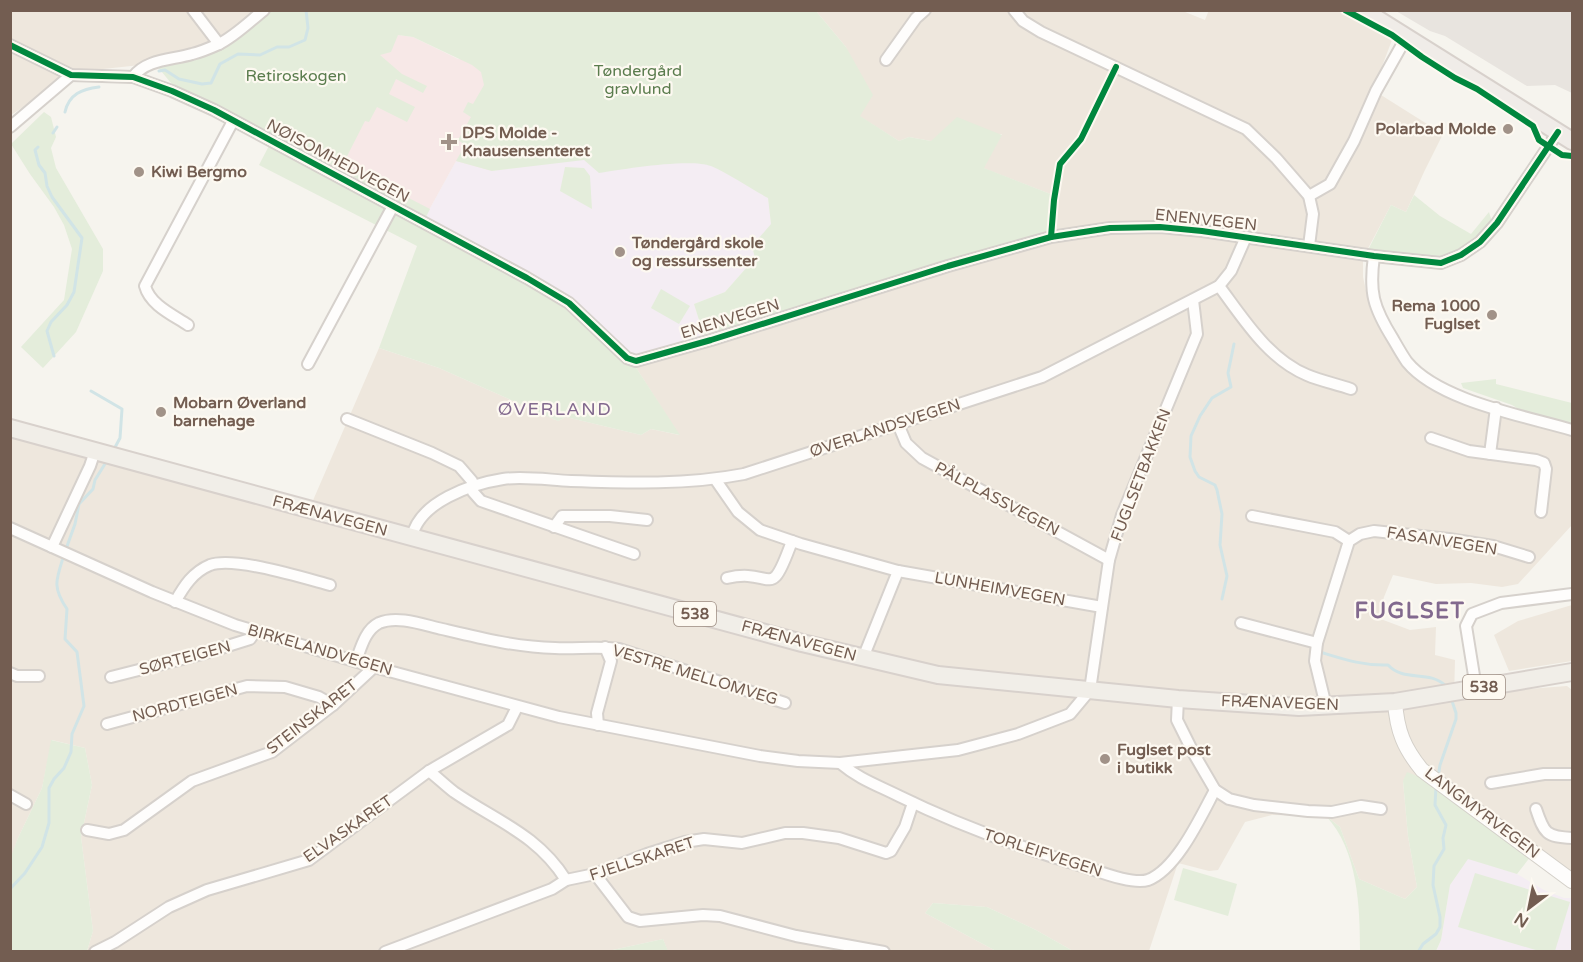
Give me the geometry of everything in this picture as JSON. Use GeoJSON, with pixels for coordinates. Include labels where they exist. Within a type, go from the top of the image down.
{"type":"FeatureCollection","features":[{"type":"Feature","properties":{"kind":"highway"},"geometry":{"type":"LineString","coordinates":[[1363,10],[1568,134]]}},
{"type":"Feature","properties":{"kind":"highway"},"geometry":{"type":"LineString","coordinates":[[1373,10],[1424,38],[1568,134]]}},
{"type":"Feature","properties":{"kind":"main road","name":"FRÆNAVEGEN"},"geometry":{"type":"LineString","coordinates":[[10,428],[863,658],[938,675],[1178,699],[1270,706],[1326,706],[1395,702],[1572,672]]}},
{"type":"Feature","properties":{"kind":"main road","name":"LANGMYRVEGEN"},"geometry":{"type":"LineString","coordinates":[[1395,702],[1400,733],[1407,752],[1422,770],[1572,881]]}},
{"type":"Feature","properties":{"kind":"street"},"geometry":{"type":"LineString","coordinates":[[193,10],[219,44]]}},
{"type":"Feature","properties":{"kind":"street"},"geometry":{"type":"LineString","coordinates":[[133,77],[139,69],[194,54],[219,44],[264,10]]}},
{"type":"Feature","properties":{"kind":"street"},"geometry":{"type":"LineString","coordinates":[[886,60],[916,18],[925,10]]}},
{"type":"Feature","properties":{"kind":"street"},"geometry":{"type":"LineString","coordinates":[[1014,10],[1023,21],[1041,32],[1246,129],[1276,158],[1309,196],[1313,214],[1309,246]]}},
{"type":"Feature","properties":{"kind":"street"},"geometry":{"type":"LineString","coordinates":[[1309,196],[1330,184],[1376,91],[1403,43]]}},
{"type":"Feature","properties":{"kind":"street","name":"NØISOMHEDVEGEN"},"geometry":{"type":"LineString","coordinates":[[10,45],[71,75],[133,77],[172,91],[233,121],[569,303],[627,358]]}},
{"type":"Feature","properties":{"kind":"street"},"geometry":{"type":"LineString","coordinates":[[10,127],[71,75]]}},
{"type":"Feature","properties":{"kind":"street"},"geometry":{"type":"LineString","coordinates":[[188,325],[154,301],[145,286],[233,121]]}},
{"type":"Feature","properties":{"kind":"street","name":"ENENVEGEN"},"geometry":{"type":"LineString","coordinates":[[627,358],[636,361],[647,358],[937,269],[1063,235],[1136,226],[1180,229],[1374,256],[1442,263],[1461,255],[1480,242],[1568,134]]}},
{"type":"Feature","properties":{"kind":"street","name":"NØISOMHEDVEGEN"},"geometry":{"type":"LineString","coordinates":[[308,364],[393,206]]}},
{"type":"Feature","properties":{"kind":"street","name":"ØVERLANDSVEGEN"},"geometry":{"type":"LineString","coordinates":[[412,537],[417,522],[440,501],[473,486],[505,479],[616,482],[715,479],[744,474],[1042,377],[1219,286],[1231,271],[1246,237]]}},
{"type":"Feature","properties":{"kind":"street"},"geometry":{"type":"LineString","coordinates":[[1374,256],[1370,281],[1373,300],[1407,363],[1426,380],[1453,395],[1572,430]]}},
{"type":"Feature","properties":{"kind":"street"},"geometry":{"type":"LineString","coordinates":[[1219,286],[1252,331],[1278,356],[1306,375],[1352,389]]}},
{"type":"Feature","properties":{"kind":"street","name":"FUGLSETBAKKEN"},"geometry":{"type":"LineString","coordinates":[[1090,690],[1109,560],[1122,515],[1197,334],[1193,300]]}},
{"type":"Feature","properties":{"kind":"street"},"geometry":{"type":"LineString","coordinates":[[1490,454],[1496,408]]}},
{"type":"Feature","properties":{"kind":"street"},"geometry":{"type":"LineString","coordinates":[[347,419],[452,462],[464,471],[473,486],[473,492],[481,501],[634,554]]}},
{"type":"Feature","properties":{"kind":"street","name":"PÅLPLASSVEGEN"},"geometry":{"type":"LineString","coordinates":[[897,424],[906,443],[922,458],[1109,560]]}},
{"type":"Feature","properties":{"kind":"street"},"geometry":{"type":"LineString","coordinates":[[1431,438],[1468,451],[1544,463],[1546,469],[1541,512]]}},
{"type":"Feature","properties":{"kind":"street"},"geometry":{"type":"LineString","coordinates":[[52,546],[95,451]]}},
{"type":"Feature","properties":{"kind":"street","name":"LUNHEIMVEGEN"},"geometry":{"type":"LineString","coordinates":[[715,479],[738,512],[760,530],[792,541],[898,571],[1102,607]]}},
{"type":"Feature","properties":{"kind":"street"},"geometry":{"type":"LineString","coordinates":[[554,527],[562,516],[610,516],[647,520]]}},
{"type":"Feature","properties":{"kind":"street"},"geometry":{"type":"LineString","coordinates":[[1252,516],[1335,532],[1349,542],[1317,643],[1315,661],[1326,706]]}},
{"type":"Feature","properties":{"kind":"street","name":"BIRKELANDVEGEN"},"geometry":{"type":"LineString","coordinates":[[10,528],[175,602],[255,632],[374,668],[420,678],[517,707],[760,756],[840,763],[958,750],[1018,734],[1070,714],[1090,690]]}},
{"type":"Feature","properties":{"kind":"street","name":"FASANVEGEN"},"geometry":{"type":"LineString","coordinates":[[1349,542],[1360,534],[1374,531],[1493,546],[1529,557]]}},
{"type":"Feature","properties":{"kind":"street"},"geometry":{"type":"LineString","coordinates":[[727,578],[747,576],[766,581],[773,580],[779,574],[792,541]]}},
{"type":"Feature","properties":{"kind":"street"},"geometry":{"type":"LineString","coordinates":[[175,602],[184,586],[196,574],[212,564],[233,563],[330,585]]}},
{"type":"Feature","properties":{"kind":"street"},"geometry":{"type":"LineString","coordinates":[[863,658],[898,571]]}},
{"type":"Feature","properties":{"kind":"street"},"geometry":{"type":"LineString","coordinates":[[1476,688],[1466,626],[1472,614],[1501,603],[1572,594]]}},
{"type":"Feature","properties":{"kind":"street","name":"VESTRE MELLOMVEG"},"geometry":{"type":"LineString","coordinates":[[356,661],[365,638],[372,629],[380,623],[405,621],[506,644],[619,649],[785,703]]}},
{"type":"Feature","properties":{"kind":"street"},"geometry":{"type":"LineString","coordinates":[[1241,623],[1317,643]]}},
{"type":"Feature","properties":{"kind":"street","name":"SØRTEIGEN"},"geometry":{"type":"LineString","coordinates":[[111,676],[165,665],[212,651],[250,639],[255,632]]}},
{"type":"Feature","properties":{"kind":"street","name":"VESTRE MELLOMVEG"},"geometry":{"type":"LineString","coordinates":[[598,725],[597,712],[611,661],[605,647]]}},
{"type":"Feature","properties":{"kind":"street","name":"STEINSKARET"},"geometry":{"type":"LineString","coordinates":[[87,830],[109,834],[124,830],[192,781],[272,752],[333,705],[374,668]]}},
{"type":"Feature","properties":{"kind":"street"},"geometry":{"type":"LineString","coordinates":[[10,673],[39,676]]}},
{"type":"Feature","properties":{"kind":"street","name":"NORDTEIGEN"},"geometry":{"type":"LineString","coordinates":[[106,724],[247,686],[285,687],[319,697],[333,705]]}},
{"type":"Feature","properties":{"kind":"street"},"geometry":{"type":"LineString","coordinates":[[1178,699],[1177,720],[1215,790],[1229,799],[1285,809],[1332,812],[1361,806],[1381,809]]}},
{"type":"Feature","properties":{"kind":"street","name":"ELVASKARET"},"geometry":{"type":"LineString","coordinates":[[94,951],[115,942],[169,907],[207,891],[309,860],[429,771],[508,725],[517,707]]}},
{"type":"Feature","properties":{"kind":"street","name":"TORLEIFVEGEN"},"geometry":{"type":"LineString","coordinates":[[840,763],[857,777],[1005,842],[1099,872],[1140,881],[1149,879],[1170,863],[1215,790]]}},
{"type":"Feature","properties":{"kind":"street"},"geometry":{"type":"LineString","coordinates":[[429,771],[454,792],[503,821],[543,850],[566,880]]}},
{"type":"Feature","properties":{"kind":"street"},"geometry":{"type":"LineString","coordinates":[[1491,783],[1544,774],[1572,774]]}},
{"type":"Feature","properties":{"kind":"street"},"geometry":{"type":"LineString","coordinates":[[10,795],[26,804]]}},
{"type":"Feature","properties":{"kind":"street","name":"FJELLSKARET"},"geometry":{"type":"LineString","coordinates":[[385,951],[552,889],[566,880],[594,874],[685,842],[704,839],[742,843],[785,833],[803,832],[838,838],[886,853],[894,848],[905,827],[913,803]]}},
{"type":"Feature","properties":{"kind":"street"},"geometry":{"type":"LineString","coordinates":[[1536,809],[1543,829],[1553,837],[1572,837]]}},
{"type":"Feature","properties":{"kind":"street"},"geometry":{"type":"LineString","coordinates":[[594,874],[628,917],[640,921],[704,915],[720,916],[796,936],[884,951]]}},
{"type":"Feature","properties":{"kind":"shaded area"},"geometry":{"type":"Polygon","coordinates":[[[1180,10],[1205,20],[1209,10],[1339,10],[1392,40],[1373,90],[1443,134],[1406,212],[1391,205],[1363,258],[1363,277],[1370,309],[1395,351],[1410,371],[1424,383],[1461,402],[1572,433],[1572,525],[1518,584],[1502,587],[1471,583],[1436,584],[1393,575],[1378,618],[1410,630],[1436,627],[1435,655],[1455,660],[1454,698],[1567,686],[1572,690],[1572,889],[1536,861],[1403,781],[1408,836],[1417,887],[1405,899],[1359,879],[1340,827],[1326,816],[1272,815],[1245,822],[1218,870],[1209,871],[1178,863],[1149,951],[1073,951],[1036,930],[987,907],[933,903],[925,913],[996,951],[668,952],[663,939],[608,951],[87,951],[93,931],[81,837],[92,785],[85,748],[52,740],[42,788],[18,838],[11,859],[11,424],[311,505],[379,348],[439,368],[558,421],[566,417],[641,435],[651,429],[679,435],[635,366],[632,357],[1049,233],[1053,195],[983,168],[1002,134],[931,141],[909,137],[899,141],[859,116],[846,47],[816,11],[1180,10]]]}},
{"type":"Feature","properties":{"kind":"shaded area"},"geometry":{"type":"Polygon","coordinates":[[[11,11],[270,11],[233,40],[150,64],[103,69],[52,88],[11,115],[11,11]]]}},
{"type":"Feature","properties":{"kind":"shaded area"},"geometry":{"type":"Polygon","coordinates":[[[1396,11],[1572,11],[1572,93],[1555,85],[1527,86],[1445,36],[1430,31],[1396,11]]]}},
{"type":"Feature","properties":{"kind":"shaded area","name":"DPS Molde - Knausensenteret"},"geometry":{"type":"Polygon","coordinates":[[[398,35],[413,37],[458,59],[493,51],[492,171],[456,161],[424,219],[328,166],[380,55],[398,35]]]}},
{"type":"Feature","properties":{"kind":"shaded area","name":"Tøndergård skole og ressurssenter"},"geometry":{"type":"Polygon","coordinates":[[[628,151],[765,168],[771,225],[752,246],[755,258],[725,292],[694,304],[704,336],[632,357],[424,219],[456,161],[492,171],[628,151]]]}},
{"type":"Feature","properties":{"kind":"shaded area"},"geometry":{"type":"Polygon","coordinates":[[[1572,605],[1572,661],[1509,671],[1494,635],[1518,621],[1572,605]]]}},
{"type":"Feature","properties":{"kind":"shaded area"},"geometry":{"type":"Polygon","coordinates":[[[1468,858],[1517,874],[1544,890],[1564,898],[1572,898],[1572,951],[1436,952],[1441,940],[1450,885],[1468,858]]]}},
{"type":"Feature","properties":{"kind":"green space"},"geometry":{"type":"Polygon","coordinates":[[[270,11],[816,11],[846,47],[873,95],[860,116],[899,141],[909,137],[931,141],[957,117],[1002,135],[984,168],[1053,195],[1049,233],[704,336],[694,304],[725,292],[755,258],[752,246],[771,224],[768,198],[718,169],[701,164],[656,165],[599,173],[584,160],[492,171],[456,161],[465,145],[458,140],[471,117],[463,112],[468,102],[473,104],[484,85],[481,72],[472,65],[413,37],[398,35],[391,52],[380,55],[402,74],[427,86],[423,93],[396,79],[389,94],[415,107],[407,122],[377,107],[369,122],[365,121],[343,164],[430,209],[426,217],[330,164],[328,166],[530,275],[632,357],[635,366],[680,435],[651,429],[641,435],[566,417],[558,421],[439,368],[379,348],[417,246],[259,165],[273,138],[175,88],[157,66],[233,40],[270,11]]]}},
{"type":"Feature","properties":{"kind":"green space"},"geometry":{"type":"Polygon","coordinates":[[[44,112],[51,117],[56,137],[51,148],[56,168],[103,249],[103,271],[76,332],[43,368],[21,347],[64,300],[72,249],[64,225],[54,207],[11,144],[44,112]]]}},
{"type":"Feature","properties":{"kind":"green space"},"geometry":{"type":"Polygon","coordinates":[[[565,167],[584,168],[590,176],[592,209],[560,191],[565,167]]]}},
{"type":"Feature","properties":{"kind":"green space"},"geometry":{"type":"Polygon","coordinates":[[[1414,195],[1440,216],[1471,234],[1489,212],[1492,222],[1470,243],[1443,257],[1418,257],[1368,250],[1391,205],[1406,212],[1414,195]]]}},
{"type":"Feature","properties":{"kind":"green space"},"geometry":{"type":"Polygon","coordinates":[[[661,289],[690,306],[679,324],[651,308],[661,289]]]}},
{"type":"Feature","properties":{"kind":"green space"},"geometry":{"type":"Polygon","coordinates":[[[1496,379],[1496,384],[1572,403],[1572,427],[1528,415],[1512,405],[1463,388],[1461,383],[1496,379]]]}},
{"type":"Feature","properties":{"kind":"green space"},"geometry":{"type":"Polygon","coordinates":[[[51,740],[85,748],[92,785],[81,837],[93,931],[87,951],[11,951],[10,859],[42,788],[51,740]]]}},
{"type":"Feature","properties":{"kind":"green space"},"geometry":{"type":"Polygon","coordinates":[[[1407,772],[1454,791],[1531,856],[1517,874],[1468,859],[1450,885],[1441,940],[1436,951],[1360,951],[1358,898],[1351,862],[1337,830],[1326,816],[1340,827],[1359,879],[1405,899],[1417,887],[1408,836],[1403,781],[1407,772]]]}},
{"type":"Feature","properties":{"kind":"green space"},"geometry":{"type":"Polygon","coordinates":[[[1183,868],[1237,884],[1228,916],[1174,900],[1183,868]]]}},
{"type":"Feature","properties":{"kind":"green space"},"geometry":{"type":"Polygon","coordinates":[[[1475,873],[1570,902],[1555,951],[1539,951],[1458,927],[1475,873]]]}},
{"type":"Feature","properties":{"kind":"green space"},"geometry":{"type":"Polygon","coordinates":[[[933,903],[987,907],[1036,930],[1073,951],[996,951],[925,913],[933,903]]]}},
{"type":"Feature","properties":{"kind":"green space"},"geometry":{"type":"Polygon","coordinates":[[[663,939],[668,951],[608,951],[663,939]]]}},
{"type":"Feature","properties":{"kind":"waterway"},"geometry":{"type":"LineString","coordinates":[[159,71],[165,70],[179,79],[202,84],[211,83],[220,64],[238,54],[260,55],[277,47],[289,47],[305,40],[308,28],[306,10]]}},
{"type":"Feature","properties":{"kind":"waterway"},"geometry":{"type":"LineString","coordinates":[[65,112],[70,101],[77,94],[99,87]]}},
{"type":"Feature","properties":{"kind":"waterway"},"geometry":{"type":"LineString","coordinates":[[53,133],[57,127]]}},
{"type":"Feature","properties":{"kind":"waterway"},"geometry":{"type":"LineString","coordinates":[[38,147],[35,150],[39,165],[45,173],[52,197],[82,238],[74,292],[67,305],[51,322],[47,331],[54,356]]}},
{"type":"Feature","properties":{"kind":"waterway"},"geometry":{"type":"LineString","coordinates":[[1222,599],[1227,576],[1220,545],[1222,514],[1217,490],[1215,485],[1199,477],[1190,457],[1191,436],[1200,416],[1212,398],[1231,387],[1228,373],[1234,344]]}},
{"type":"Feature","properties":{"kind":"waterway"},"geometry":{"type":"LineString","coordinates":[[91,391],[122,409],[120,438],[113,451]]}},
{"type":"Feature","properties":{"kind":"waterway"},"geometry":{"type":"LineString","coordinates":[[66,549],[79,504],[93,489],[95,480],[108,459]]}},
{"type":"Feature","properties":{"kind":"waterway"},"geometry":{"type":"LineString","coordinates":[[10,889],[25,873],[42,847],[49,823],[49,788],[64,768],[71,752],[72,734],[84,706],[77,652],[65,639],[67,609],[57,589],[57,577],[64,555]]}},
{"type":"Feature","properties":{"kind":"waterway"},"geometry":{"type":"LineString","coordinates":[[1320,652],[1362,663],[1388,665],[1402,673],[1432,678],[1446,686]]}},
{"type":"Feature","properties":{"kind":"waterway"},"geometry":{"type":"LineString","coordinates":[[1438,777],[1456,719],[1451,698]]}},
{"type":"Feature","properties":{"kind":"waterway"},"geometry":{"type":"LineString","coordinates":[[1418,952],[1440,927],[1433,885],[1434,866],[1444,849],[1443,838],[1446,825],[1435,805],[1436,787]]}},
{"type":"Feature","properties":{"kind":"cycle path"},"geometry":{"type":"LineString","coordinates":[[1345,10],[1392,35],[1455,78],[1477,89],[1533,126],[1539,140],[1562,155],[1572,156]]}},
{"type":"Feature","properties":{"kind":"cycle path"},"geometry":{"type":"LineString","coordinates":[[10,45],[71,75],[133,77],[214,110],[527,278],[569,303],[627,358],[636,361],[1051,237],[1110,228],[1160,227],[1202,231],[1374,256],[1441,263],[1461,255],[1480,242],[1497,223],[1558,132]]}},
{"type":"Feature","properties":{"kind":"cycle path"},"geometry":{"type":"LineString","coordinates":[[1051,237],[1060,164],[1081,139],[1116,67]]}},
{"type":"Feature","properties":{"kind":"place","name":"Polarbad Molde"},"geometry":{"type":"Point","coordinates":[1508,129]}},
{"type":"Feature","properties":{"kind":"place","name":"DPS Molde - Knausensenteret"},"geometry":{"type":"Point","coordinates":[449,142]}},
{"type":"Feature","properties":{"kind":"place","name":"Kiwi Bergmo"},"geometry":{"type":"Point","coordinates":[139,172]}},
{"type":"Feature","properties":{"kind":"place","name":"Tøndergård skole og ressurssenter"},"geometry":{"type":"Point","coordinates":[620,252]}},
{"type":"Feature","properties":{"kind":"place","name":"Rema 1000 Fuglset"},"geometry":{"type":"Point","coordinates":[1492,315]}},
{"type":"Feature","properties":{"kind":"place","name":"Mobarn Øverland barnehage"},"geometry":{"type":"Point","coordinates":[161,412]}},
{"type":"Feature","properties":{"kind":"place","name":"Fuglset post i butikk"},"geometry":{"type":"Point","coordinates":[1105,759]}},
{"type":"Feature","properties":{"kind":"district","name":"ØVERLAND"},"geometry":{"type":"Point","coordinates":[555,409]}},
{"type":"Feature","properties":{"kind":"district","name":"FUGLSET"},"geometry":{"type":"Point","coordinates":[1410,611]}},
{"type":"Feature","properties":{"kind":"park label","name":"Retiroskogen"},"geometry":{"type":"Point","coordinates":[296,76]}},
{"type":"Feature","properties":{"kind":"park label","name":"Tøndergård gravlund"},"geometry":{"type":"Point","coordinates":[638,80]}}]}
